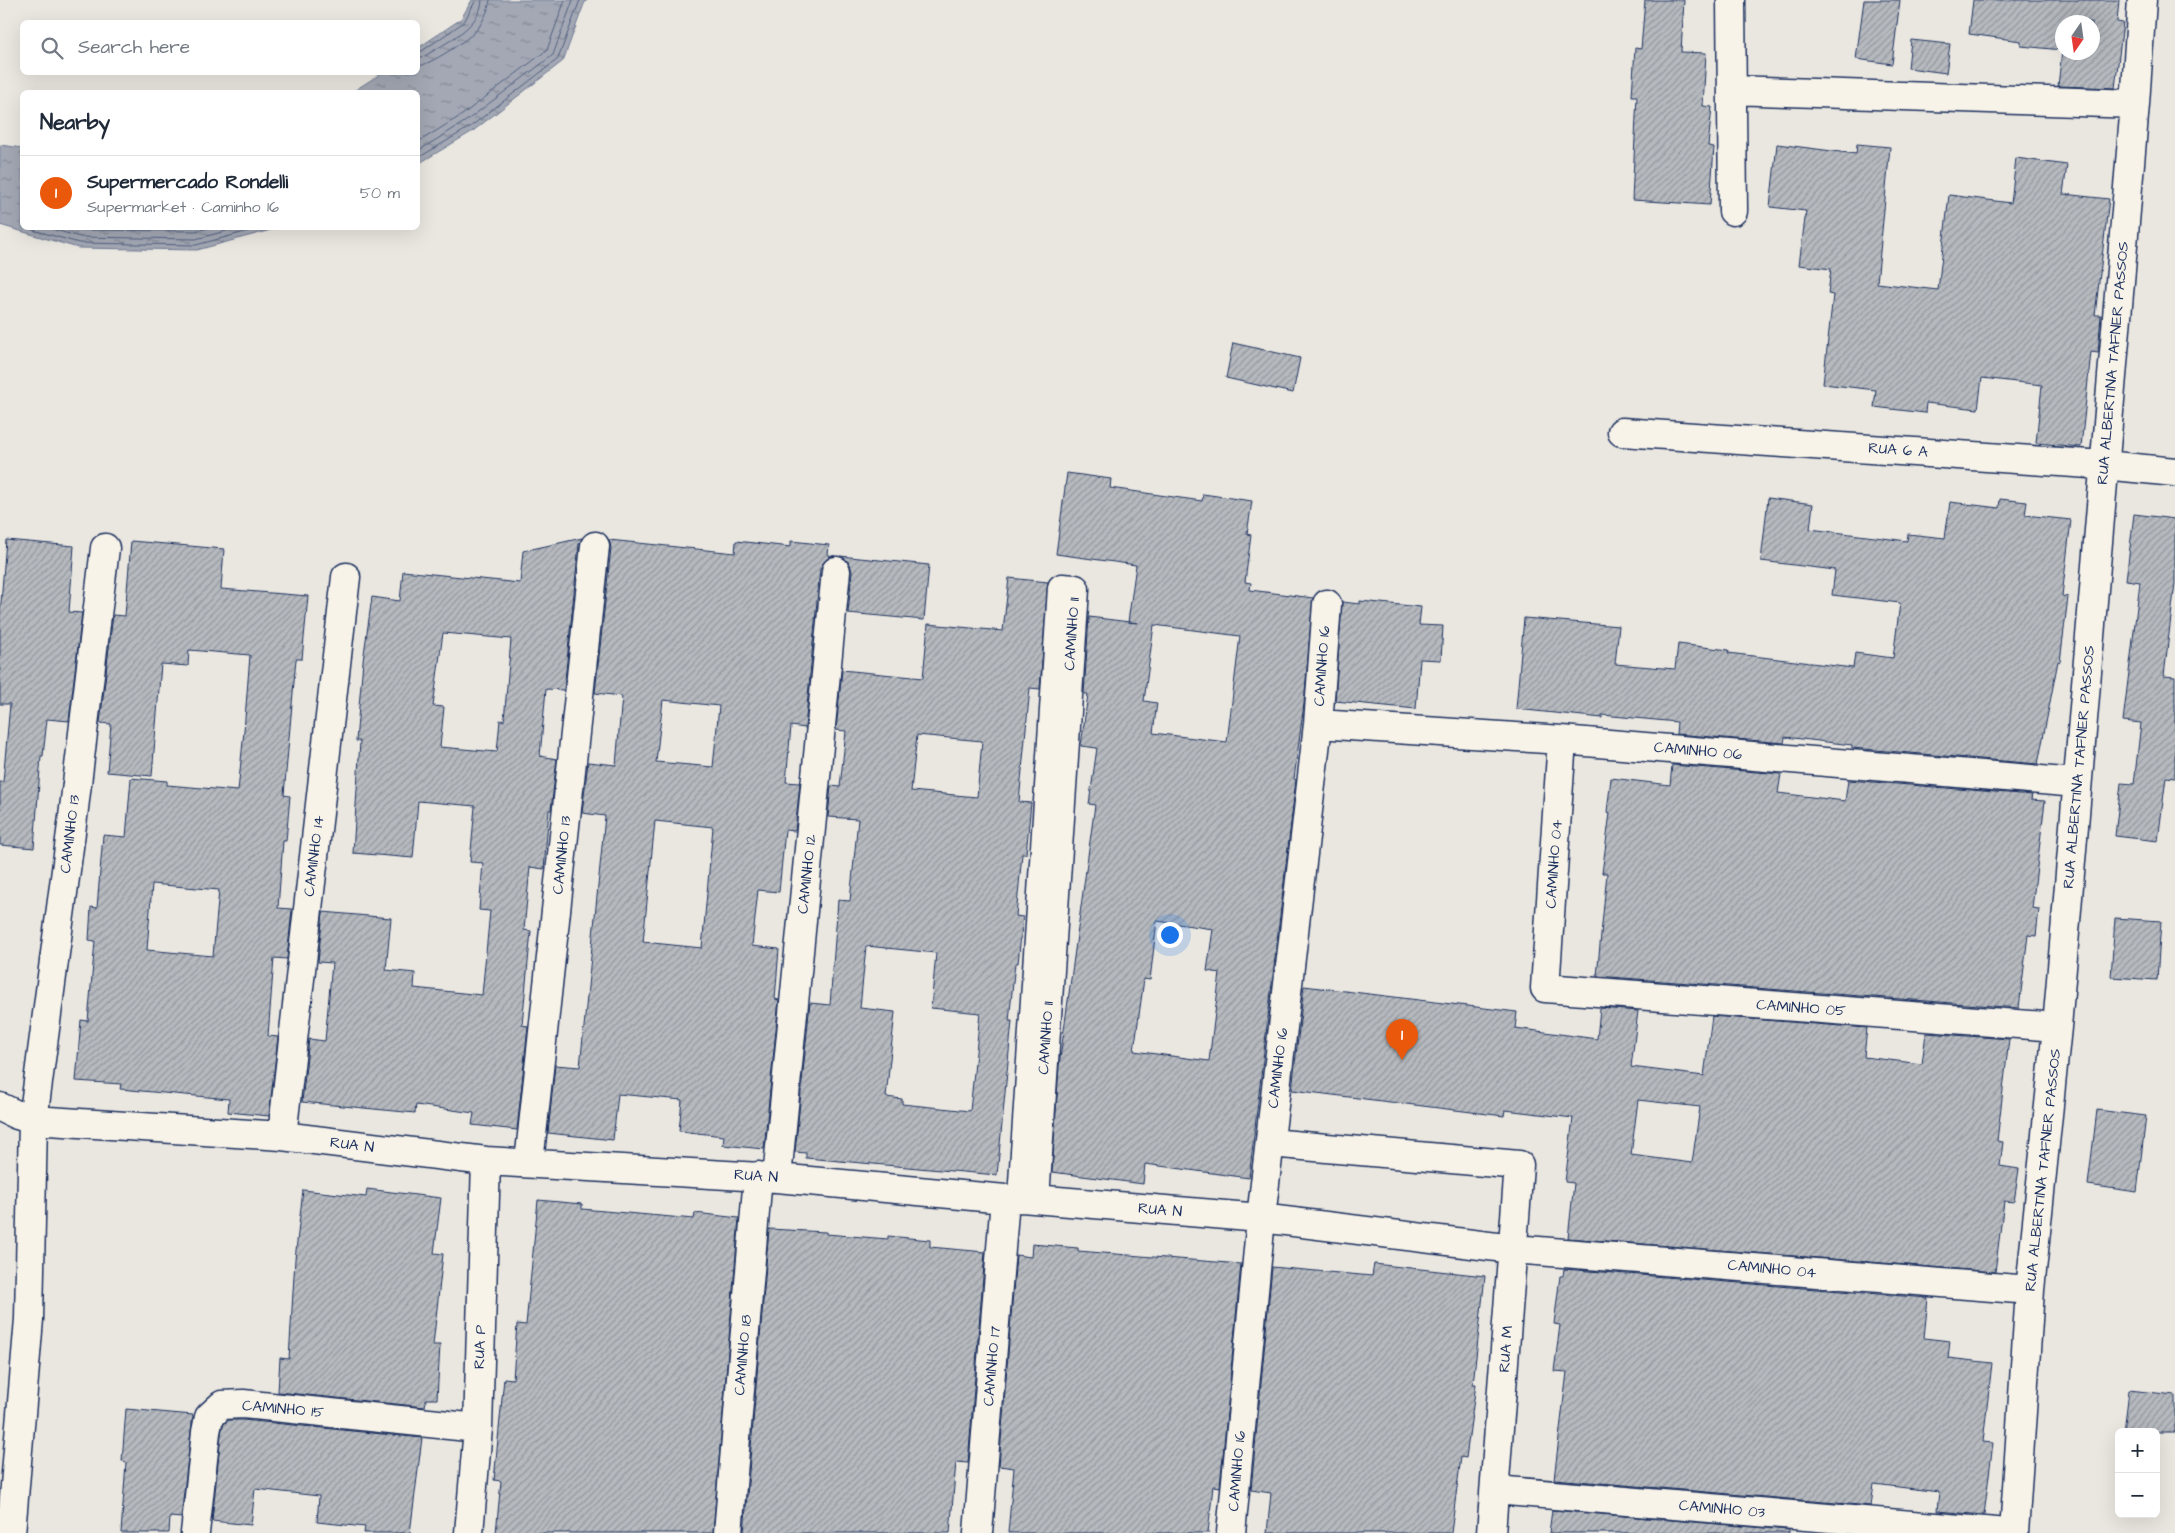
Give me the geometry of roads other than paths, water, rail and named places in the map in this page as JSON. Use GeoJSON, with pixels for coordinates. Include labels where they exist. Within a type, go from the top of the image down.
{"type":"FeatureCollection","features":[{"type":"Feature","properties":{"kind":"street"},"geometry":{"type":"LineString","coordinates":[[1731,0],[1733,212]]}},
{"type":"Feature","properties":{"kind":"street","name":"RUA ALBERTINA TAFNER PASSOS"},"geometry":{"type":"LineString","coordinates":[[2014,1533],[2030,1290],[2057,1027],[2135,104],[2142,0]]}},
{"type":"Feature","properties":{"kind":"street"},"geometry":{"type":"LineString","coordinates":[[1732,90],[2135,104]]}},
{"type":"Feature","properties":{"kind":"street","name":"RUA 6 A"},"geometry":{"type":"LineString","coordinates":[[1622,432],[2104,464],[2175,472]]}},
{"type":"Feature","properties":{"kind":"street","name":"CAMINHO 13"},"geometry":{"type":"LineString","coordinates":[[529,1163],[596,546]]}},
{"type":"Feature","properties":{"kind":"street","name":"CAMINHO 13"},"geometry":{"type":"LineString","coordinates":[[11,1533],[30,1319],[33,1120],[73,817],[105,548]]}},
{"type":"Feature","properties":{"kind":"street","name":"CAMINHO 12"},"geometry":{"type":"LineString","coordinates":[[767,1177],[836,571]]}},
{"type":"Feature","properties":{"kind":"street","name":"CAMINHO 14"},"geometry":{"type":"LineString","coordinates":[[282,1136],[346,576]]}},
{"type":"Feature","properties":{"kind":"street","name":"CAMINHO 11"},"geometry":{"type":"LineString","coordinates":[[1062,588],[1074,589],[1035,1199],[1013,1198],[1062,588]]}},
{"type":"Feature","properties":{"kind":"street","name":"CAMINHO 16"},"geometry":{"type":"LineString","coordinates":[[1231,1533],[1261,1218],[1318,724],[1327,604]]}},
{"type":"Feature","properties":{"kind":"street","name":"CAMINHO 06"},"geometry":{"type":"LineString","coordinates":[[1318,724],[1562,740],[2078,783]]}},
{"type":"Feature","properties":{"kind":"street","name":"CAMINHO 04"},"geometry":{"type":"LineString","coordinates":[[1545,988],[1562,740]]}},
{"type":"Feature","properties":{"kind":"street","name":"CAMINHO 05"},"geometry":{"type":"LineString","coordinates":[[1545,988],[2057,1027]]}},
{"type":"Feature","properties":{"kind":"street","name":"RUA N"},"geometry":{"type":"LineString","coordinates":[[0,1107],[33,1120],[282,1136],[486,1161],[767,1177],[1261,1218],[1513,1249]]}},
{"type":"Feature","properties":{"kind":"street","name":"RUA M"},"geometry":{"type":"LineString","coordinates":[[1270,1143],[1519,1165],[1496,1490],[1491,1533]]}},
{"type":"Feature","properties":{"kind":"street","name":"RUA P"},"geometry":{"type":"LineString","coordinates":[[469,1533],[478,1428],[486,1161]]}},
{"type":"Feature","properties":{"kind":"street","name":"CAMINHO 18"},"geometry":{"type":"LineString","coordinates":[[728,1533],[767,1177]]}},
{"type":"Feature","properties":{"kind":"street","name":"CAMINHO 17"},"geometry":{"type":"LineString","coordinates":[[978,1533],[1013,1198]]}},
{"type":"Feature","properties":{"kind":"street","name":"CAMINHO 04"},"geometry":{"type":"LineString","coordinates":[[1513,1249],[2030,1290]]}},
{"type":"Feature","properties":{"kind":"street","name":"CAMINHO 15"},"geometry":{"type":"LineString","coordinates":[[195,1533],[209,1417],[222,1405],[243,1404],[478,1428]]}},
{"type":"Feature","properties":{"kind":"street","name":"CAMINHO 03"},"geometry":{"type":"LineString","coordinates":[[1496,1490],[2008,1533]]}},
{"type":"Feature","properties":{"kind":"water"},"geometry":{"type":"Polygon","coordinates":[[[472,0],[587,0],[563,61],[473,131],[420,163],[420,90],[355,90],[379,75],[420,75],[420,47],[461,19],[472,0]]]}},
{"type":"Feature","properties":{"kind":"water"},"geometry":{"type":"Polygon","coordinates":[[[0,145],[20,148],[20,230],[271,230],[197,250],[78,248],[0,225],[0,145]]]}},
{"type":"Feature","properties":{"kind":"place","name":"Supermercado Rondelli"},"geometry":{"type":"Point","coordinates":[1402,1060]}}]}
